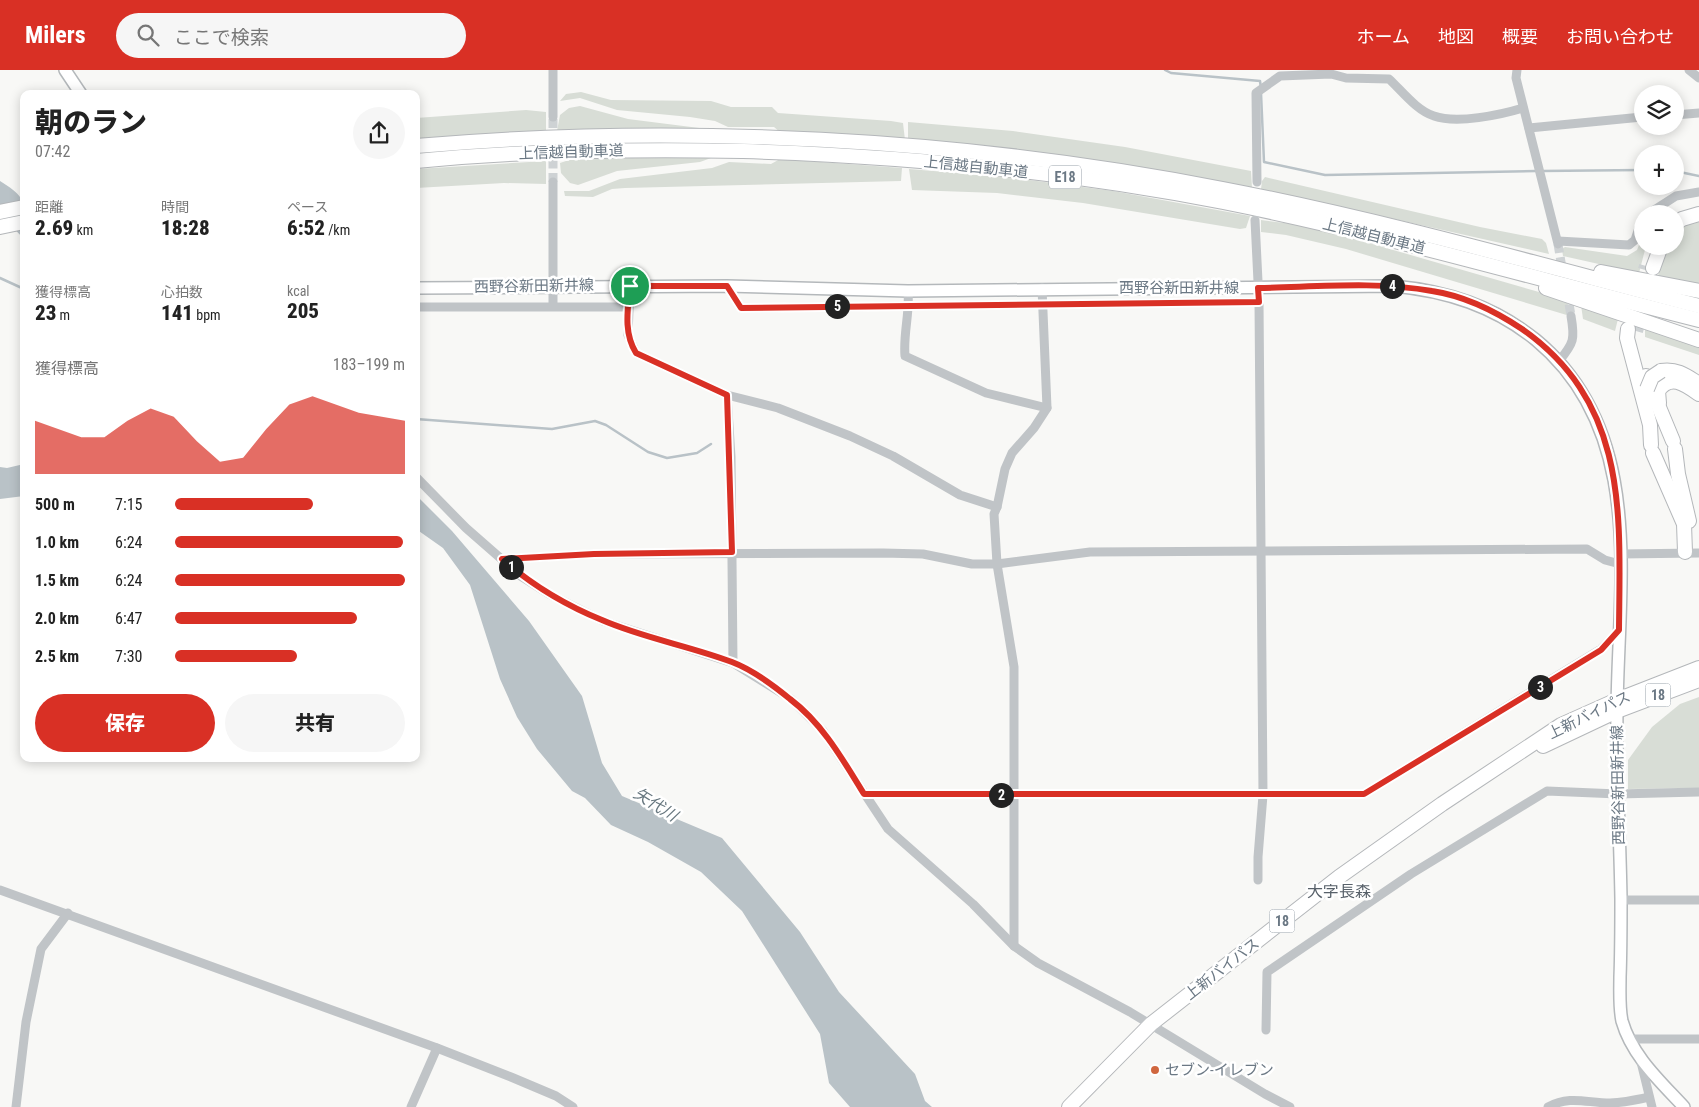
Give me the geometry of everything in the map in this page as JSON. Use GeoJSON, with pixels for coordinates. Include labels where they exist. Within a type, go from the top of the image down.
{"type":"FeatureCollection","features":[{"type":"Feature","properties":{"kind":"highway","name":"上信越自動車道"},"geometry":{"type":"LineString","coordinates":[[420,146],[504,139],[668,136],[848,143],[967,152],[1087,166],[1223,189],[1328,210],[1699,306]]}},
{"type":"Feature","properties":{"kind":"highway","name":"上信越自動車道"},"geometry":{"type":"LineString","coordinates":[[420,161],[506,154],[621,150],[790,153],[911,160],[1054,176],[1169,192],[1264,210],[1373,235],[1699,320]]}},
{"type":"Feature","properties":{"kind":"highway"},"geometry":{"type":"LineString","coordinates":[[1684,211],[1699,206]]}},
{"type":"Feature","properties":{"kind":"highway"},"geometry":{"type":"LineString","coordinates":[[0,212],[20,209]]}},
{"type":"Feature","properties":{"kind":"highway"},"geometry":{"type":"LineString","coordinates":[[1684,220],[1699,214]]}},
{"type":"Feature","properties":{"kind":"highway"},"geometry":{"type":"LineString","coordinates":[[0,227],[20,223]]}},
{"type":"Feature","properties":{"kind":"highway"},"geometry":{"type":"LineString","coordinates":[[1373,235],[1533,283],[1699,340]]}},
{"type":"Feature","properties":{"kind":"highway"},"geometry":{"type":"LineString","coordinates":[[1480,248],[1699,292]]}},
{"type":"Feature","properties":{"kind":"highway"},"geometry":{"type":"LineString","coordinates":[[1651,255],[1650,267],[1656,255]]}},
{"type":"Feature","properties":{"kind":"highway"},"geometry":{"type":"LineString","coordinates":[[1650,425],[1627,338],[1632,330],[1638,355],[1674,445],[1678,474],[1693,539],[1693,552]]}},
{"type":"Feature","properties":{"kind":"highway"},"geometry":{"type":"LineString","coordinates":[[1693,552],[1684,524],[1652,449],[1647,389],[1652,377],[1661,371],[1671,370],[1681,372],[1699,384]]}},
{"type":"Feature","properties":{"kind":"highway"},"geometry":{"type":"LineString","coordinates":[[1661,413],[1657,397],[1658,391],[1664,384],[1677,381],[1699,394]]}},
{"type":"Feature","properties":{"kind":"highway","name":"上新バイパス"},"geometry":{"type":"LineString","coordinates":[[1617,705],[1699,668]]}},
{"type":"Feature","properties":{"kind":"highway","name":"上新バイパス"},"geometry":{"type":"LineString","coordinates":[[1071,1106],[1151,1024],[1339,877],[1457,793],[1561,725],[1617,705],[1699,680]]}},
{"type":"Feature","properties":{"kind":"main road"},"geometry":{"type":"LineString","coordinates":[[65,70],[78,90]]}},
{"type":"Feature","properties":{"kind":"main road","name":"西野谷新田新井線"},"geometry":{"type":"LineString","coordinates":[[420,288],[727,286],[908,291],[1042,288],[1394,286],[1454,295],[1472,301],[1514,324],[1559,361],[1582,392],[1607,446],[1615,481],[1620,559],[1617,705],[1621,900],[1620,1005],[1629,1039],[1640,1058],[1684,1107]]}},
{"type":"Feature","properties":{"kind":"street"},"geometry":{"type":"LineString","coordinates":[[553,70],[553,118]]}},
{"type":"Feature","properties":{"kind":"street"},"geometry":{"type":"LineString","coordinates":[[1517,70],[1516,78],[1523,108],[1558,243],[1629,245],[1634,241]]}},
{"type":"Feature","properties":{"kind":"street"},"geometry":{"type":"LineString","coordinates":[[1690,70],[1699,78]]}},
{"type":"Feature","properties":{"kind":"street"},"geometry":{"type":"LineString","coordinates":[[1257,182],[1256,93],[1280,76],[1331,74],[1346,78],[1389,79],[1418,107],[1433,116],[1450,118],[1492,116],[1523,108]]}},
{"type":"Feature","properties":{"kind":"street"},"geometry":{"type":"LineString","coordinates":[[1684,114],[1699,113]]}},
{"type":"Feature","properties":{"kind":"street"},"geometry":{"type":"LineString","coordinates":[[1529,128],[1634,118]]}},
{"type":"Feature","properties":{"kind":"street"},"geometry":{"type":"LineString","coordinates":[[553,182],[553,306]]}},
{"type":"Feature","properties":{"kind":"street"},"geometry":{"type":"LineString","coordinates":[[1662,205],[1676,196],[1699,192]]}},
{"type":"Feature","properties":{"kind":"street"},"geometry":{"type":"LineString","coordinates":[[1255,220],[1259,302],[1263,795],[1258,880]]}},
{"type":"Feature","properties":{"kind":"street"},"geometry":{"type":"LineString","coordinates":[[420,307],[622,307],[626,286]]}},
{"type":"Feature","properties":{"kind":"street"},"geometry":{"type":"LineString","coordinates":[[626,286],[628,335],[636,353],[727,395],[778,408],[850,436],[893,456],[960,495],[997,507]]}},
{"type":"Feature","properties":{"kind":"street"},"geometry":{"type":"LineString","coordinates":[[727,286],[741,308],[1259,302]]}},
{"type":"Feature","properties":{"kind":"street"},"geometry":{"type":"LineString","coordinates":[[1014,946],[1014,667],[997,564],[994,514],[1005,469],[1012,453],[1034,428],[1046,408],[1042,288]]}},
{"type":"Feature","properties":{"kind":"street"},"geometry":{"type":"LineString","coordinates":[[908,291],[909,305],[904,336],[905,356],[986,392],[1046,408]]}},
{"type":"Feature","properties":{"kind":"street"},"geometry":{"type":"LineString","coordinates":[[1559,361],[1571,346],[1574,335],[1571,316]]}},
{"type":"Feature","properties":{"kind":"street"},"geometry":{"type":"LineString","coordinates":[[727,395],[733,662]]}},
{"type":"Feature","properties":{"kind":"street"},"geometry":{"type":"LineString","coordinates":[[420,481],[466,528],[522,577],[549,594],[603,621],[733,662],[774,687],[806,712],[836,750],[888,829],[973,904],[1014,946],[1038,963],[1151,1024],[1265,1094],[1290,1107]]}},
{"type":"Feature","properties":{"kind":"street"},"geometry":{"type":"LineString","coordinates":[[502,559],[594,554],[732,552],[915,554],[972,564],[997,564],[1090,552],[1587,549],[1605,560],[1693,552]]}},
{"type":"Feature","properties":{"kind":"street"},"geometry":{"type":"LineString","coordinates":[[864,794],[1364,794],[1601,650],[1619,630]]}},
{"type":"Feature","properties":{"kind":"street"},"geometry":{"type":"LineString","coordinates":[[1266,1030],[1267,972],[1411,874],[1547,791],[1618,794],[1699,792]]}},
{"type":"Feature","properties":{"kind":"street"},"geometry":{"type":"LineString","coordinates":[[0,890],[68,913],[511,1076],[556,1096],[573,1107]]}},
{"type":"Feature","properties":{"kind":"street"},"geometry":{"type":"LineString","coordinates":[[1621,900],[1699,900]]}},
{"type":"Feature","properties":{"kind":"street"},"geometry":{"type":"LineString","coordinates":[[16,1107],[26,1022],[41,949],[68,913]]}},
{"type":"Feature","properties":{"kind":"street"},"geometry":{"type":"LineString","coordinates":[[1629,1039],[1699,1039]]}},
{"type":"Feature","properties":{"kind":"street"},"geometry":{"type":"LineString","coordinates":[[411,1107],[436,1048]]}},
{"type":"Feature","properties":{"kind":"street"},"geometry":{"type":"LineString","coordinates":[[1640,1058],[1652,1107]]}},
{"type":"Feature","properties":{"kind":"street"},"geometry":{"type":"LineString","coordinates":[[1548,1107],[1573,1098],[1607,1105],[1649,1097]]}},
{"type":"Feature","properties":{"kind":"shaded area"},"geometry":{"type":"Polygon","coordinates":[[[581,92],[611,100],[711,101],[731,107],[772,107],[778,113],[891,121],[903,123],[905,140],[781,133],[774,127],[728,127],[715,121],[690,117],[617,110],[580,98],[560,101],[566,94],[581,92]]]}},
{"type":"Feature","properties":{"kind":"shaded area"},"geometry":{"type":"Polygon","coordinates":[[[580,106],[628,119],[707,129],[557,131],[560,115],[569,108],[580,106]]]}},
{"type":"Feature","properties":{"kind":"shaded area"},"geometry":{"type":"Polygon","coordinates":[[[526,110],[546,112],[546,132],[420,140],[420,118],[526,110]]]}},
{"type":"Feature","properties":{"kind":"shaded area"},"geometry":{"type":"Polygon","coordinates":[[[908,122],[1013,131],[1125,147],[1251,171],[1252,188],[1118,164],[908,139],[908,122]]]}},
{"type":"Feature","properties":{"kind":"shaded area"},"geometry":{"type":"Polygon","coordinates":[[[711,158],[700,162],[617,171],[578,185],[570,183],[561,173],[560,163],[569,160],[711,158]]]}},
{"type":"Feature","properties":{"kind":"shaded area"},"geometry":{"type":"Polygon","coordinates":[[[780,159],[902,168],[901,181],[625,188],[612,189],[593,197],[565,196],[564,191],[589,191],[620,179],[712,168],[729,162],[771,164],[780,159]]]}},
{"type":"Feature","properties":{"kind":"shaded area"},"geometry":{"type":"Polygon","coordinates":[[[546,161],[546,184],[504,183],[420,188],[420,169],[546,161]]]}},
{"type":"Feature","properties":{"kind":"shaded area"},"geometry":{"type":"Polygon","coordinates":[[[909,169],[1007,177],[1113,191],[1250,216],[1246,228],[1240,229],[1083,203],[997,193],[912,190],[909,169]]]}},
{"type":"Feature","properties":{"kind":"shaded area"},"geometry":{"type":"Polygon","coordinates":[[[1265,177],[1480,227],[1542,239],[1546,243],[1549,254],[1261,189],[1262,181],[1265,177]]]}},
{"type":"Feature","properties":{"kind":"shaded area"},"geometry":{"type":"Polygon","coordinates":[[[0,181],[17,193],[20,198],[20,235],[0,214],[0,181]]]}},
{"type":"Feature","properties":{"kind":"shaded area"},"geometry":{"type":"Polygon","coordinates":[[[1261,220],[1293,224],[1348,237],[1567,300],[1570,316],[1346,249],[1286,235],[1261,232],[1261,220]]]}},
{"type":"Feature","properties":{"kind":"shaded area"},"geometry":{"type":"Polygon","coordinates":[[[1699,221],[1699,287],[1665,281],[1658,276],[1664,255],[1684,255],[1684,225],[1699,221]]]}},
{"type":"Feature","properties":{"kind":"shaded area"},"geometry":{"type":"Polygon","coordinates":[[[1565,247],[1627,256],[1634,252],[1634,255],[1644,255],[1639,273],[1563,256],[1562,249],[1565,247]]]}},
{"type":"Feature","properties":{"kind":"shaded area"},"geometry":{"type":"Polygon","coordinates":[[[1581,305],[1618,319],[1615,331],[1583,319],[1581,305]]]}},
{"type":"Feature","properties":{"kind":"shaded area"},"geometry":{"type":"Polygon","coordinates":[[[1645,327],[1699,346],[1699,355],[1645,337],[1645,327]]]}},
{"type":"Feature","properties":{"kind":"shaded area"},"geometry":{"type":"Polygon","coordinates":[[[20,465],[20,496],[0,499],[0,467],[7,468],[20,465]]]}},
{"type":"Feature","properties":{"kind":"shaded area"},"geometry":{"type":"Polygon","coordinates":[[[420,499],[452,531],[529,621],[582,696],[602,763],[622,796],[722,838],[800,932],[839,992],[915,1074],[925,1101],[932,1107],[850,1107],[829,1083],[820,1034],[742,911],[701,872],[648,842],[611,825],[585,798],[572,791],[537,749],[517,717],[500,679],[470,585],[443,548],[420,532],[420,499]]]}},
{"type":"Feature","properties":{"kind":"shaded area"},"geometry":{"type":"Polygon","coordinates":[[[1699,697],[1699,788],[1628,789],[1628,760],[1652,727],[1680,704],[1699,697]]]}},
{"type":"Feature","properties":{"kind":"waterway"},"geometry":{"type":"LineString","coordinates":[[1165,70],[1171,73],[1260,81],[1261,88]]}},
{"type":"Feature","properties":{"kind":"waterway"},"geometry":{"type":"LineString","coordinates":[[1261,93],[1264,162],[1325,175],[1536,171]]}},
{"type":"Feature","properties":{"kind":"waterway"},"geometry":{"type":"LineString","coordinates":[[1542,171],[1634,170]]}},
{"type":"Feature","properties":{"kind":"waterway"},"geometry":{"type":"LineString","coordinates":[[1684,173],[1699,176]]}},
{"type":"Feature","properties":{"kind":"waterway"},"geometry":{"type":"LineString","coordinates":[[0,278],[20,287]]}},
{"type":"Feature","properties":{"kind":"waterway"},"geometry":{"type":"LineString","coordinates":[[420,419],[552,429],[595,421],[606,425],[648,452],[667,458],[697,453],[711,444]]}},
{"type":"Feature","properties":{"kind":"tunnel"},"geometry":{"type":"LineString","coordinates":[[553,117],[553,182]]}},
{"type":"Feature","properties":{"kind":"tunnel"},"geometry":{"type":"LineString","coordinates":[[1558,244],[1563,274]]}},
{"type":"Feature","properties":{"kind":"tunnel"},"geometry":{"type":"LineString","coordinates":[[1639,290],[1646,266]]}},
{"type":"Feature","properties":{"kind":"tunnel"},"geometry":{"type":"LineString","coordinates":[[1567,291],[1571,316]]}},
{"type":"Feature","properties":{"kind":"tunnel"},"geometry":{"type":"LineString","coordinates":[[1636,331],[1642,310]]}},
{"type":"Feature","properties":{"kind":"place","name":"セブン-イレブン"},"geometry":{"type":"Point","coordinates":[1155,1070]}},
{"type":"Feature","properties":{"kind":"district","name":"大字長森"},"geometry":{"type":"Point","coordinates":[1339,891]}},
{"type":"Feature","properties":{"kind":"route"},"geometry":{"type":"LineString","coordinates":[[630,286],[727,286],[741,308],[1259,302],[1258,288],[1346,286],[1414,288],[1454,295],[1472,301],[1514,324],[1545,347],[1572,378],[1592,409],[1607,446],[1615,481],[1620,554],[1619,630],[1601,650],[1364,794],[864,794],[823,731],[806,712],[774,687],[733,662],[603,621],[549,594],[522,577],[502,559],[594,554],[732,552],[731,457],[727,395],[685,378],[636,353],[628,335],[627,321],[630,286]]}},
{"type":"Feature","properties":{"kind":"water label","name":"矢代川"},"geometry":{"type":"Point","coordinates":[656,804]}}]}
